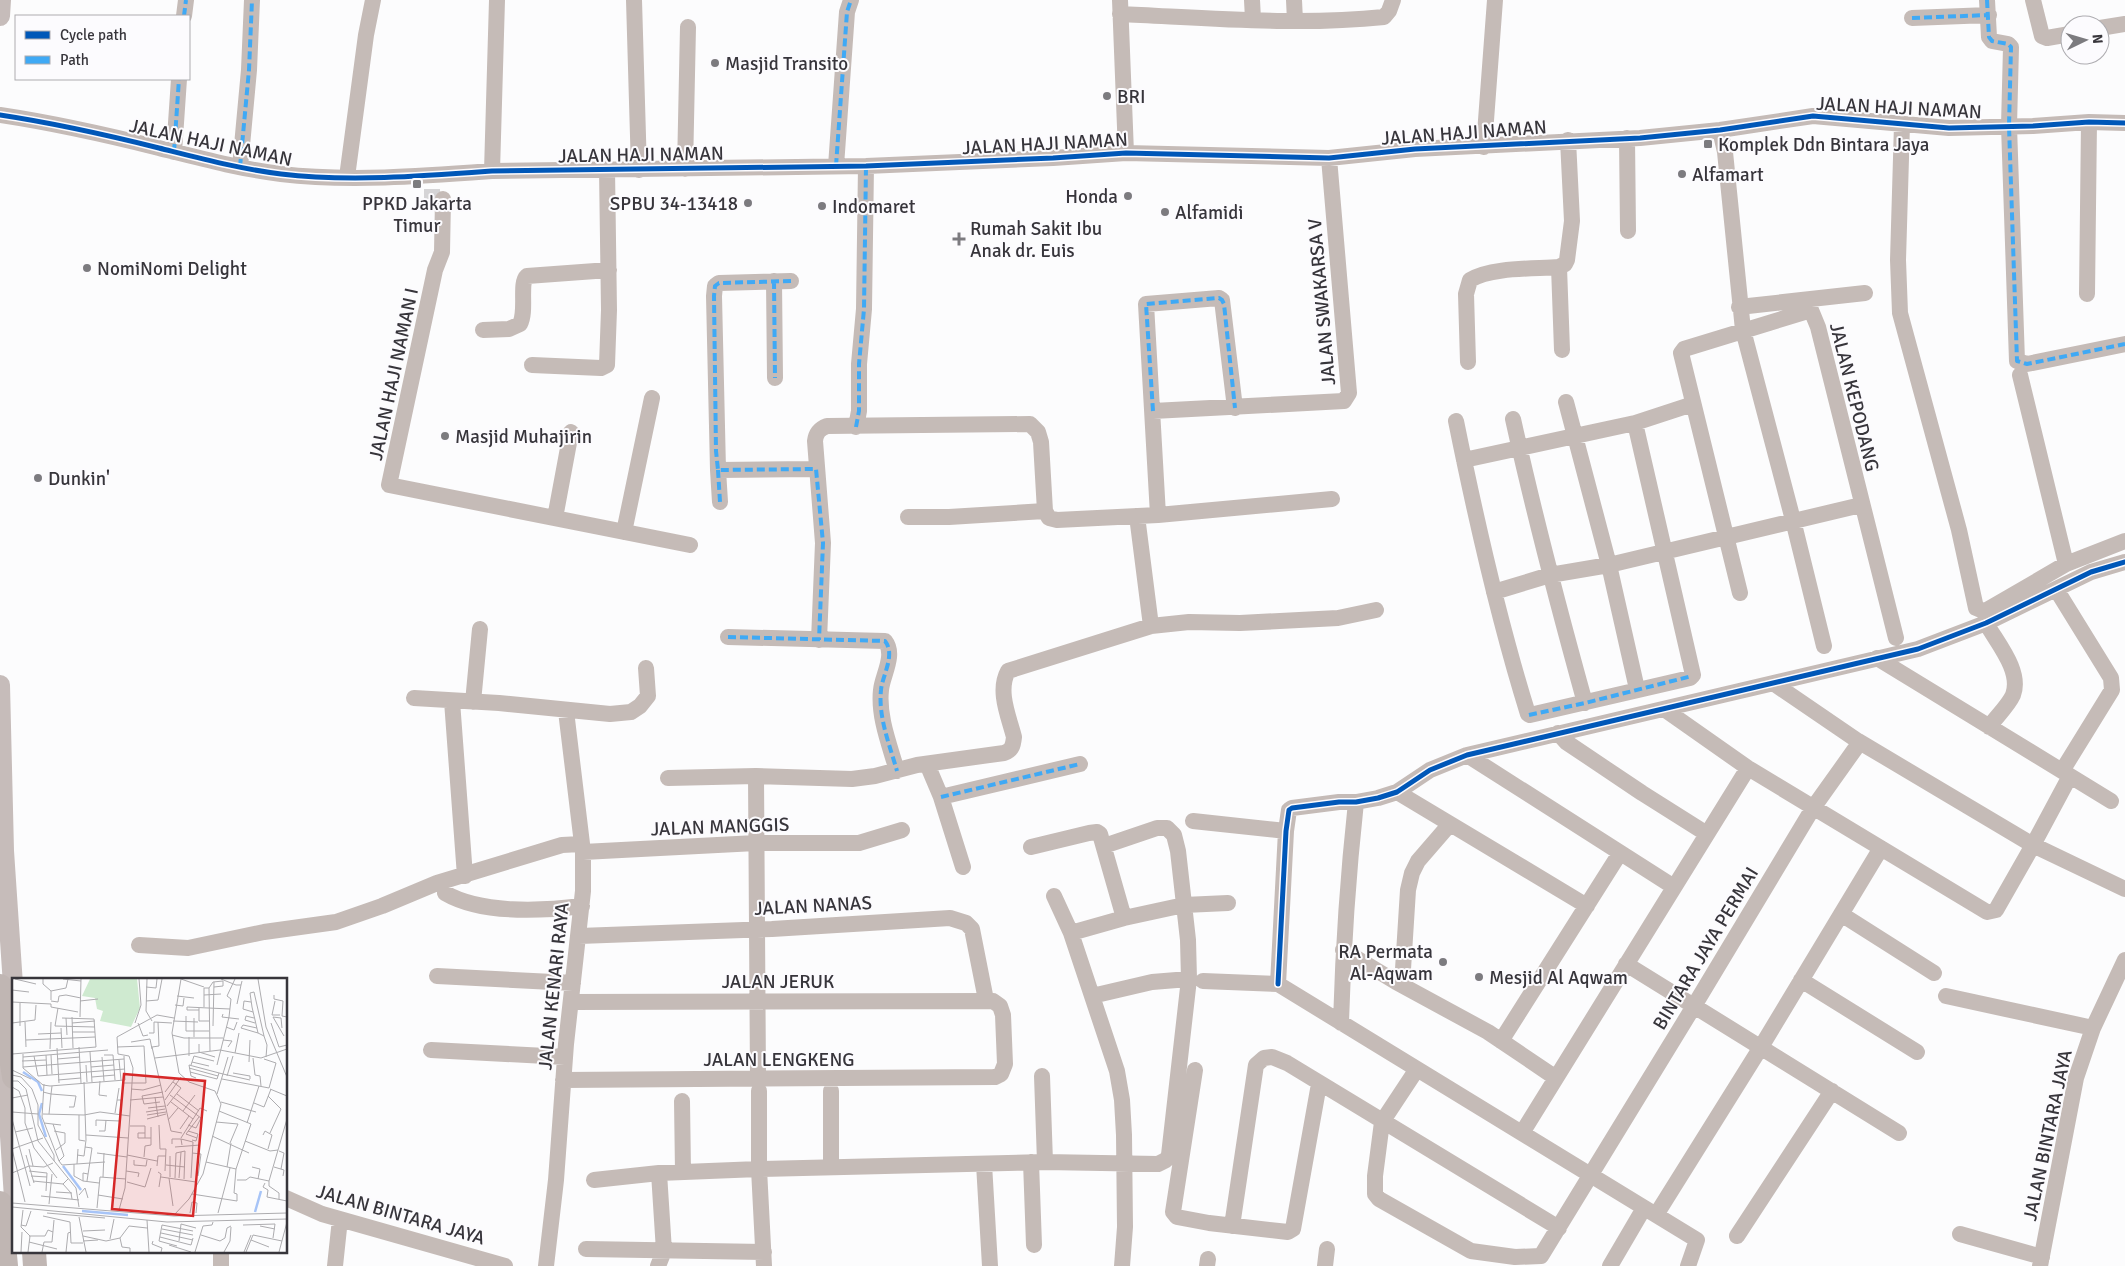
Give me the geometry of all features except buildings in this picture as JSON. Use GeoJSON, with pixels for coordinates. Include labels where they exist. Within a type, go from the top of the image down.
{"type":"FeatureCollection","features":[{"type":"Feature","properties":{"kind":"highway"},"geometry":{"type":"LineString","coordinates":[[10,991],[12,1034]]}},
{"type":"Feature","properties":{"kind":"highway"},"geometry":{"type":"LineString","coordinates":[[0,1203],[6,1266]]}},
{"type":"Feature","properties":{"kind":"main road"},"geometry":{"type":"LineString","coordinates":[[0,16],[1,0]]}},
{"type":"Feature","properties":{"kind":"main road"},"geometry":{"type":"LineString","coordinates":[[0,684],[10,991],[3,1012],[12,1164]]}},
{"type":"Feature","properties":{"kind":"street"},"geometry":{"type":"LineString","coordinates":[[184,15],[186,0]]}},
{"type":"Feature","properties":{"kind":"street"},"geometry":{"type":"LineString","coordinates":[[240,167],[249,70],[252,0]]}},
{"type":"Feature","properties":{"kind":"street"},"geometry":{"type":"LineString","coordinates":[[347,177],[366,35],[373,0]]}},
{"type":"Feature","properties":{"kind":"street"},"geometry":{"type":"LineString","coordinates":[[492,171],[497,0]]}},
{"type":"Feature","properties":{"kind":"street"},"geometry":{"type":"LineString","coordinates":[[634,0],[639,170]]}},
{"type":"Feature","properties":{"kind":"street"},"geometry":{"type":"LineString","coordinates":[[836,166],[847,12],[851,0]]}},
{"type":"Feature","properties":{"kind":"street"},"geometry":{"type":"LineString","coordinates":[[1252,0],[1252,19]]}},
{"type":"Feature","properties":{"kind":"street"},"geometry":{"type":"LineString","coordinates":[[1294,0],[1295,21]]}},
{"type":"Feature","properties":{"kind":"street"},"geometry":{"type":"LineString","coordinates":[[1126,153],[1120,7],[1295,21],[1384,17],[1389,11],[1393,0]]}},
{"type":"Feature","properties":{"kind":"street"},"geometry":{"type":"LineString","coordinates":[[1484,147],[1495,0]]}},
{"type":"Feature","properties":{"kind":"street"},"geometry":{"type":"LineString","coordinates":[[2033,0],[2042,36],[2047,38],[2060,36]]}},
{"type":"Feature","properties":{"kind":"street"},"geometry":{"type":"LineString","coordinates":[[1912,18],[1988,7],[1989,37],[1992,41],[2008,44],[2011,47],[2009,126],[2017,361],[2027,364],[2125,344]]}},
{"type":"Feature","properties":{"kind":"street"},"geometry":{"type":"LineString","coordinates":[[2110,26],[2125,24]]}},
{"type":"Feature","properties":{"kind":"street"},"geometry":{"type":"LineString","coordinates":[[685,169],[688,27]]}},
{"type":"Feature","properties":{"kind":"street"},"geometry":{"type":"LineString","coordinates":[[174,152],[179,80]]}},
{"type":"Feature","properties":{"kind":"street","name":"JALAN HAJI NAMAN"},"geometry":{"type":"LineString","coordinates":[[0,115],[114,137],[240,167],[281,174],[347,177],[437,188],[492,171],[866,166],[1044,159],[1126,153],[1329,158],[1415,149],[1484,147],[1720,130],[1813,116],[1949,128],[2089,122],[2125,123]]}},
{"type":"Feature","properties":{"kind":"street"},"geometry":{"type":"LineString","coordinates":[[2087,294],[2089,122]]}},
{"type":"Feature","properties":{"kind":"street"},"geometry":{"type":"LineString","coordinates":[[1902,124],[1898,260],[1900,313],[1959,530],[1976,608],[1983,611],[1987,610],[2066,564],[2125,541]]}},
{"type":"Feature","properties":{"kind":"street"},"geometry":{"type":"LineString","coordinates":[[1720,130],[1725,152],[1739,307],[1743,330],[1824,646]]}},
{"type":"Feature","properties":{"kind":"street"},"geometry":{"type":"LineString","coordinates":[[1627,138],[1628,231]]}},
{"type":"Feature","properties":{"kind":"street"},"geometry":{"type":"LineString","coordinates":[[1468,362],[1466,294],[1470,280],[1481,275],[1502,272],[1559,268],[1567,260],[1572,221],[1568,140]]}},
{"type":"Feature","properties":{"kind":"street","name":"JALAN SWAKARSA V"},"geometry":{"type":"LineString","coordinates":[[1153,411],[1344,401],[1347,398],[1349,393],[1329,158]]}},
{"type":"Feature","properties":{"kind":"street"},"geometry":{"type":"LineString","coordinates":[[856,427],[859,412],[859,364],[864,309],[866,166]]}},
{"type":"Feature","properties":{"kind":"street"},"geometry":{"type":"LineString","coordinates":[[532,366],[601,368],[607,365],[609,270],[608,169]]}},
{"type":"Feature","properties":{"kind":"street","name":"JALAN HAJI NAMAN I"},"geometry":{"type":"LineString","coordinates":[[437,188],[432,252],[435,270],[389,485],[555,518]]}},
{"type":"Feature","properties":{"kind":"street"},"geometry":{"type":"LineString","coordinates":[[1559,268],[1562,350]]}},
{"type":"Feature","properties":{"kind":"street"},"geometry":{"type":"LineString","coordinates":[[483,330],[509,329],[520,324],[524,311],[523,282],[527,276],[609,270]]}},
{"type":"Feature","properties":{"kind":"street"},"geometry":{"type":"LineString","coordinates":[[774,281],[775,378]]}},
{"type":"Feature","properties":{"kind":"street"},"geometry":{"type":"LineString","coordinates":[[720,502],[715,286],[719,283],[791,281]]}},
{"type":"Feature","properties":{"kind":"street"},"geometry":{"type":"LineString","coordinates":[[1739,307],[1865,293]]}},
{"type":"Feature","properties":{"kind":"street"},"geometry":{"type":"LineString","coordinates":[[1158,515],[1146,304],[1219,298],[1222,300],[1224,304],[1235,408]]}},
{"type":"Feature","properties":{"kind":"street","name":"JALAN KEPODANG"},"geometry":{"type":"LineString","coordinates":[[1692,404],[1682,351],[1808,310],[1814,313],[1896,638]]}},
{"type":"Feature","properties":{"kind":"street"},"geometry":{"type":"LineString","coordinates":[[2020,375],[2066,564]]}},
{"type":"Feature","properties":{"kind":"street"},"geometry":{"type":"LineString","coordinates":[[624,532],[652,398]]}},
{"type":"Feature","properties":{"kind":"street"},"geometry":{"type":"LineString","coordinates":[[1566,402],[1609,566],[1637,689]]}},
{"type":"Feature","properties":{"kind":"street"},"geometry":{"type":"LineString","coordinates":[[1464,460],[1635,422],[1692,404],[1740,593]]}},
{"type":"Feature","properties":{"kind":"street"},"geometry":{"type":"LineString","coordinates":[[1513,419],[1518,449],[1585,703]]}},
{"type":"Feature","properties":{"kind":"street"},"geometry":{"type":"LineString","coordinates":[[1456,421],[1479,534],[1510,659],[1528,714],[1585,703],[1637,689],[1690,678],[1693,673],[1635,422]]}},
{"type":"Feature","properties":{"kind":"street"},"geometry":{"type":"LineString","coordinates":[[818,640],[822,543],[815,441],[816,433],[821,428],[827,426],[1030,424],[1038,432],[1041,442],[1045,511],[1049,518],[1057,520],[1158,515],[1332,499]]}},
{"type":"Feature","properties":{"kind":"street"},"geometry":{"type":"LineString","coordinates":[[571,432],[555,518],[690,545]]}},
{"type":"Feature","properties":{"kind":"street"},"geometry":{"type":"LineString","coordinates":[[718,470],[816,469]]}},
{"type":"Feature","properties":{"kind":"street"},"geometry":{"type":"LineString","coordinates":[[1494,592],[1550,575],[1609,566],[1726,536],[1862,505]]}},
{"type":"Feature","properties":{"kind":"street"},"geometry":{"type":"LineString","coordinates":[[908,517],[949,517],[1045,511]]}},
{"type":"Feature","properties":{"kind":"street"},"geometry":{"type":"LineString","coordinates":[[1137,516],[1151,626]]}},
{"type":"Feature","properties":{"kind":"street"},"geometry":{"type":"LineString","coordinates":[[1278,984],[1286,831],[1289,810],[1292,808],[1339,802],[1356,802],[1397,792],[1430,770],[1467,755],[1918,649],[1986,623],[2091,572],[2125,562]]}},
{"type":"Feature","properties":{"kind":"street"},"geometry":{"type":"LineString","coordinates":[[1664,709],[1748,768],[1812,808],[1987,912],[1996,910],[2033,845],[2066,774],[2112,690],[2111,678],[2087,636],[2056,589]]}},
{"type":"Feature","properties":{"kind":"street"},"geometry":{"type":"LineString","coordinates":[[668,778],[756,776],[852,779],[897,772],[927,764],[1004,753],[1010,750],[1014,737],[1003,693],[1004,677],[1008,671],[1151,626],[1189,622],[1249,622],[1338,618],[1376,610]]}},
{"type":"Feature","properties":{"kind":"street"},"geometry":{"type":"LineString","coordinates":[[1986,623],[2011,668],[2015,682],[2012,697],[1989,727]]}},
{"type":"Feature","properties":{"kind":"street"},"geometry":{"type":"LineString","coordinates":[[473,702],[480,629]]}},
{"type":"Feature","properties":{"kind":"street"},"geometry":{"type":"LineString","coordinates":[[728,637],[885,641],[887,644],[887,670],[881,688],[881,704],[897,772]]}},
{"type":"Feature","properties":{"kind":"street"},"geometry":{"type":"LineString","coordinates":[[1877,658],[2111,801]]}},
{"type":"Feature","properties":{"kind":"street"},"geometry":{"type":"LineString","coordinates":[[414,698],[610,714],[631,712],[640,706],[648,696],[646,668]]}},
{"type":"Feature","properties":{"kind":"street"},"geometry":{"type":"LineString","coordinates":[[1773,683],[1860,742],[2033,845],[2125,889]]}},
{"type":"Feature","properties":{"kind":"street"},"geometry":{"type":"LineString","coordinates":[[452,701],[465,876]]}},
{"type":"Feature","properties":{"kind":"street","name":"JALAN KENARI RAYA"},"geometry":{"type":"LineString","coordinates":[[546,1266],[555,1190],[565,1057],[582,906],[582,848],[566,711]]}},
{"type":"Feature","properties":{"kind":"street"},"geometry":{"type":"LineString","coordinates":[[1558,733],[1566,742],[1707,834]]}},
{"type":"Feature","properties":{"kind":"street","name":"BINTARA JAYA PERMAI"},"geometry":{"type":"LineString","coordinates":[[1382,1122],[1375,1176],[1375,1194],[1379,1199],[1471,1251],[1515,1257],[1540,1256],[1694,1006],[1812,808],[1860,742]]}},
{"type":"Feature","properties":{"kind":"street"},"geometry":{"type":"LineString","coordinates":[[1467,755],[1674,887]]}},
{"type":"Feature","properties":{"kind":"street"},"geometry":{"type":"LineString","coordinates":[[927,764],[941,797],[964,867]]}},
{"type":"Feature","properties":{"kind":"street"},"geometry":{"type":"LineString","coordinates":[[941,797],[1080,764]]}},
{"type":"Feature","properties":{"kind":"street"},"geometry":{"type":"LineString","coordinates":[[1522,1133],[1748,768]]}},
{"type":"Feature","properties":{"kind":"street"},"geometry":{"type":"LineString","coordinates":[[586,1249],[661,1259],[764,1259],[759,1169],[756,776]]}},
{"type":"Feature","properties":{"kind":"street"},"geometry":{"type":"LineString","coordinates":[[1397,792],[1587,906]]}},
{"type":"Feature","properties":{"kind":"street"},"geometry":{"type":"LineString","coordinates":[[1341,1023],[1343,950],[1356,802]]}},
{"type":"Feature","properties":{"kind":"street"},"geometry":{"type":"LineString","coordinates":[[1193,821],[1286,831]]}},
{"type":"Feature","properties":{"kind":"street"},"geometry":{"type":"LineString","coordinates":[[1402,985],[1408,890],[1412,873],[1418,861],[1450,824]]}},
{"type":"Feature","properties":{"kind":"street"},"geometry":{"type":"LineString","coordinates":[[594,1180],[659,1173],[759,1169],[1038,1162],[1158,1164],[1166,1160],[1196,980],[1188,940],[1178,851],[1174,835],[1167,828],[1157,828],[1104,846]]}},
{"type":"Feature","properties":{"kind":"street","name":"JALAN MANGGIS"},"geometry":{"type":"LineString","coordinates":[[139,945],[188,948],[264,932],[336,922],[382,906],[437,883],[562,845],[582,848],[756,843],[859,843],[902,830]]}},
{"type":"Feature","properties":{"kind":"street"},"geometry":{"type":"LineString","coordinates":[[1032,847],[1097,832],[1100,834],[1124,918]]}},
{"type":"Feature","properties":{"kind":"street"},"geometry":{"type":"LineString","coordinates":[[1610,1266],[1650,1212],[1760,1048],[1881,848]]}},
{"type":"Feature","properties":{"kind":"street"},"geometry":{"type":"LineString","coordinates":[[1501,1041],[1620,853]]}},
{"type":"Feature","properties":{"kind":"street"},"geometry":{"type":"LineString","coordinates":[[445,893],[474,905],[521,909],[562,909],[582,906]]}},
{"type":"Feature","properties":{"kind":"street"},"geometry":{"type":"LineString","coordinates":[[1054,896],[1071,933],[1117,1071],[1122,1100],[1125,1227],[1122,1266]]}},
{"type":"Feature","properties":{"kind":"street"},"geometry":{"type":"LineString","coordinates":[[1071,933],[1124,918],[1184,905],[1228,904]]}},
{"type":"Feature","properties":{"kind":"street"},"geometry":{"type":"LineString","coordinates":[[1841,914],[1934,972]]}},
{"type":"Feature","properties":{"kind":"street","name":"JALAN NANAS"},"geometry":{"type":"LineString","coordinates":[[579,936],[757,929],[950,918],[960,920],[972,929],[986,1000]]}},
{"type":"Feature","properties":{"kind":"street"},"geometry":{"type":"LineString","coordinates":[[1343,950],[1488,1032],[1556,1078]]}},
{"type":"Feature","properties":{"kind":"street","name":"JALAN BINTARA JAYA"},"geometry":{"type":"LineString","coordinates":[[2041,1261],[2076,1078],[2093,1028],[2125,960]]}},
{"type":"Feature","properties":{"kind":"street"},"geometry":{"type":"LineString","coordinates":[[1626,964],[1899,1133]]}},
{"type":"Feature","properties":{"kind":"street"},"geometry":{"type":"LineString","coordinates":[[437,976],[573,983]]}},
{"type":"Feature","properties":{"kind":"street"},"geometry":{"type":"LineString","coordinates":[[1092,996],[1152,982],[1196,980],[1278,984],[1697,1240],[1688,1266]]}},
{"type":"Feature","properties":{"kind":"street"},"geometry":{"type":"LineString","coordinates":[[1801,980],[1917,1052]]}},
{"type":"Feature","properties":{"kind":"street"},"geometry":{"type":"LineString","coordinates":[[1946,996],[2093,1028]]}},
{"type":"Feature","properties":{"kind":"street","name":"JALAN JERUK"},"geometry":{"type":"LineString","coordinates":[[571,1002],[986,1000]]}},
{"type":"Feature","properties":{"kind":"street","name":"JALAN LENGKENG"},"geometry":{"type":"LineString","coordinates":[[563,1080],[758,1085],[996,1077],[1001,1074],[1005,1064],[1003,1015],[996,1002],[986,1000]]}},
{"type":"Feature","properties":{"kind":"street"},"geometry":{"type":"LineString","coordinates":[[431,1050],[565,1057]]}},
{"type":"Feature","properties":{"kind":"street"},"geometry":{"type":"LineString","coordinates":[[1232,1226],[1256,1065],[1264,1058],[1272,1058],[1287,1063],[1559,1228]]}},
{"type":"Feature","properties":{"kind":"street"},"geometry":{"type":"LineString","coordinates":[[1382,1122],[1416,1069]]}},
{"type":"Feature","properties":{"kind":"street"},"geometry":{"type":"LineString","coordinates":[[1195,1070],[1173,1212],[1177,1217],[1232,1226],[1288,1232],[1293,1229],[1319,1084]]}},
{"type":"Feature","properties":{"kind":"street"},"geometry":{"type":"LineString","coordinates":[[1034,1245],[1042,1076]]}},
{"type":"Feature","properties":{"kind":"street"},"geometry":{"type":"LineString","coordinates":[[831,1090],[831,1167]]}},
{"type":"Feature","properties":{"kind":"street"},"geometry":{"type":"LineString","coordinates":[[1737,1236],[1832,1091]]}},
{"type":"Feature","properties":{"kind":"street"},"geometry":{"type":"LineString","coordinates":[[682,1101],[683,1172]]}},
{"type":"Feature","properties":{"kind":"street"},"geometry":{"type":"LineString","coordinates":[[984,1164],[990,1266]]}},
{"type":"Feature","properties":{"kind":"street"},"geometry":{"type":"LineString","coordinates":[[659,1173],[661,1259]]}},
{"type":"Feature","properties":{"kind":"street","name":"JALAN BINTARA JAYA"},"geometry":{"type":"LineString","coordinates":[[288,1199],[322,1214],[474,1261],[505,1266]]}},
{"type":"Feature","properties":{"kind":"street"},"geometry":{"type":"LineString","coordinates":[[335,1266],[340,1219]]}},
{"type":"Feature","properties":{"kind":"street"},"geometry":{"type":"LineString","coordinates":[[1960,1234],[2041,1261]]}},
{"type":"Feature","properties":{"kind":"street"},"geometry":{"type":"LineString","coordinates":[[1325,1266],[1327,1249]]}},
{"type":"Feature","properties":{"kind":"tunnel"},"geometry":{"type":"LineString","coordinates":[[432,189],[432,199]]}},
{"type":"Feature","properties":{"kind":"marked path"},"geometry":{"type":"LineString","coordinates":[[184,15],[186,0]]}},
{"type":"Feature","properties":{"kind":"marked path"},"geometry":{"type":"LineString","coordinates":[[240,167],[249,70],[252,0]]}},
{"type":"Feature","properties":{"kind":"marked path"},"geometry":{"type":"LineString","coordinates":[[836,166],[847,12],[851,0]]}},
{"type":"Feature","properties":{"kind":"marked path"},"geometry":{"type":"LineString","coordinates":[[1987,0],[1989,37],[1992,41],[2008,44],[2011,47],[2009,126],[2017,361],[2027,364],[2125,344]]}},
{"type":"Feature","properties":{"kind":"marked path"},"geometry":{"type":"LineString","coordinates":[[1912,18],[1989,15]]}},
{"type":"Feature","properties":{"kind":"marked path"},"geometry":{"type":"LineString","coordinates":[[174,152],[179,80]]}},
{"type":"Feature","properties":{"kind":"marked path"},"geometry":{"type":"LineString","coordinates":[[856,427],[859,411],[859,364],[864,309],[866,166]]}},
{"type":"Feature","properties":{"kind":"marked path"},"geometry":{"type":"LineString","coordinates":[[774,281],[775,378]]}},
{"type":"Feature","properties":{"kind":"marked path"},"geometry":{"type":"LineString","coordinates":[[791,281],[719,283],[715,286],[716,451],[718,470],[816,469],[823,543],[819,640]]}},
{"type":"Feature","properties":{"kind":"marked path"},"geometry":{"type":"LineString","coordinates":[[1153,411],[1146,304],[1219,298],[1224,304],[1235,408]]}},
{"type":"Feature","properties":{"kind":"marked path"},"geometry":{"type":"LineString","coordinates":[[718,470],[720,502]]}},
{"type":"Feature","properties":{"kind":"marked path"},"geometry":{"type":"LineString","coordinates":[[728,637],[885,641],[888,647],[889,659],[881,690],[881,711],[897,771]]}},
{"type":"Feature","properties":{"kind":"marked path"},"geometry":{"type":"LineString","coordinates":[[1529,715],[1692,676]]}},
{"type":"Feature","properties":{"kind":"marked path"},"geometry":{"type":"LineString","coordinates":[[941,797],[1080,764]]}},
{"type":"Feature","properties":{"kind":"cycle path"},"geometry":{"type":"LineString","coordinates":[[0,115],[80,130],[250,169],[281,174],[333,178],[413,176],[492,171],[866,166],[1126,153],[1329,158],[1415,149],[1640,138],[1720,130],[1813,116],[1949,128],[2033,126],[2089,122],[2125,123]]}},
{"type":"Feature","properties":{"kind":"cycle path"},"geometry":{"type":"LineString","coordinates":[[1278,984],[1286,831],[1289,810],[1292,808],[1378,798],[1397,792],[1430,770],[1467,755],[1918,649],[1986,623],[2091,572],[2125,562]]}},
{"type":"Feature","properties":{"kind":"place","name":"Masjid Transito"},"geometry":{"type":"Point","coordinates":[715,63]}},
{"type":"Feature","properties":{"kind":"place","name":"BRI"},"geometry":{"type":"Point","coordinates":[1107,96]}},
{"type":"Feature","properties":{"kind":"place","name":"Komplek Ddn Bintara Jaya"},"geometry":{"type":"Point","coordinates":[1708,144]}},
{"type":"Feature","properties":{"kind":"place","name":"Alfamart"},"geometry":{"type":"Point","coordinates":[1682,174]}},
{"type":"Feature","properties":{"kind":"place","name":"PPKD Jakarta Timur"},"geometry":{"type":"Point","coordinates":[417,184]}},
{"type":"Feature","properties":{"kind":"place","name":"Honda"},"geometry":{"type":"Point","coordinates":[1128,196]}},
{"type":"Feature","properties":{"kind":"place","name":"SPBU 34-13418"},"geometry":{"type":"Point","coordinates":[748,203]}},
{"type":"Feature","properties":{"kind":"place","name":"Indomaret"},"geometry":{"type":"Point","coordinates":[822,206]}},
{"type":"Feature","properties":{"kind":"place","name":"Alfamidi"},"geometry":{"type":"Point","coordinates":[1165,212]}},
{"type":"Feature","properties":{"kind":"place","name":"Rumah Sakit Ibu Anak dr. Euis"},"geometry":{"type":"Point","coordinates":[959,239]}},
{"type":"Feature","properties":{"kind":"place","name":"NomiNomi Delight"},"geometry":{"type":"Point","coordinates":[87,268]}},
{"type":"Feature","properties":{"kind":"place","name":"Masjid Muhajirin"},"geometry":{"type":"Point","coordinates":[445,436]}},
{"type":"Feature","properties":{"kind":"place","name":"Dunkin'"},"geometry":{"type":"Point","coordinates":[38,478]}},
{"type":"Feature","properties":{"kind":"place","name":"RA Permata Al-Aqwam"},"geometry":{"type":"Point","coordinates":[1443,962]}},
{"type":"Feature","properties":{"kind":"place","name":"Mesjid Al Aqwam"},"geometry":{"type":"Point","coordinates":[1479,977]}}]}
